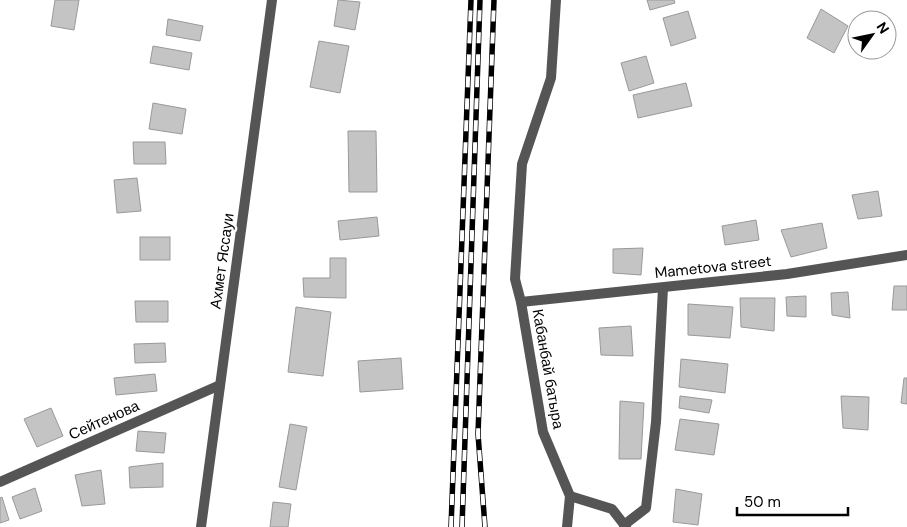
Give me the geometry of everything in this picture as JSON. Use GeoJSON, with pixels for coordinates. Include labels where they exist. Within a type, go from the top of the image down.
{"type":"FeatureCollection","features":[{"type":"Feature","properties":{"kind":"street","name":"Ахмет Яссауи"},"geometry":{"type":"LineString","coordinates":[[201,527],[272,0]]}},
{"type":"Feature","properties":{"kind":"street","name":"Кабанбай батыра"},"geometry":{"type":"LineString","coordinates":[[556,0],[551,78],[522,164],[514,279],[521,302],[543,432],[570,496]]}},
{"type":"Feature","properties":{"kind":"street","name":"Mametova street"},"geometry":{"type":"LineString","coordinates":[[521,302],[787,274],[907,256]]}},
{"type":"Feature","properties":{"kind":"street"},"geometry":{"type":"LineString","coordinates":[[567,527],[570,496],[612,509],[625,526],[646,508],[656,422],[663,288]]}},
{"type":"Feature","properties":{"kind":"street","name":"Сейтенова"},"geometry":{"type":"LineString","coordinates":[[0,482],[220,385]]}},
{"type":"Feature","properties":{"kind":"building"},"geometry":{"type":"Polygon","coordinates":[[[55,0],[79,0],[74,30],[51,26],[55,0]]]}},
{"type":"Feature","properties":{"kind":"building"},"geometry":{"type":"Polygon","coordinates":[[[338,0],[360,2],[355,30],[334,26],[338,0]]]}},
{"type":"Feature","properties":{"kind":"building"},"geometry":{"type":"Polygon","coordinates":[[[647,0],[674,0],[675,3],[650,10],[647,0]]]}},
{"type":"Feature","properties":{"kind":"building"},"geometry":{"type":"Polygon","coordinates":[[[821,9],[847,25],[834,53],[807,38],[821,9]]]}},
{"type":"Feature","properties":{"kind":"building"},"geometry":{"type":"Polygon","coordinates":[[[688,11],[696,38],[671,46],[663,18],[688,11]]]}},
{"type":"Feature","properties":{"kind":"building"},"geometry":{"type":"Polygon","coordinates":[[[168,19],[203,26],[200,41],[166,35],[168,19]]]}},
{"type":"Feature","properties":{"kind":"building"},"geometry":{"type":"Polygon","coordinates":[[[319,41],[349,46],[340,93],[310,87],[319,41]]]}},
{"type":"Feature","properties":{"kind":"building"},"geometry":{"type":"Polygon","coordinates":[[[153,46],[192,53],[189,70],[150,63],[153,46]]]}},
{"type":"Feature","properties":{"kind":"building"},"geometry":{"type":"Polygon","coordinates":[[[646,56],[654,83],[629,91],[621,63],[646,56]]]}},
{"type":"Feature","properties":{"kind":"building"},"geometry":{"type":"Polygon","coordinates":[[[686,83],[692,106],[638,118],[633,95],[686,83]]]}},
{"type":"Feature","properties":{"kind":"building"},"geometry":{"type":"Polygon","coordinates":[[[153,103],[186,109],[182,134],[149,129],[153,103]]]}},
{"type":"Feature","properties":{"kind":"building"},"geometry":{"type":"Polygon","coordinates":[[[348,131],[376,131],[377,192],[349,192],[348,131]]]}},
{"type":"Feature","properties":{"kind":"building"},"geometry":{"type":"Polygon","coordinates":[[[133,142],[165,142],[166,164],[134,164],[133,142]]]}},
{"type":"Feature","properties":{"kind":"building"},"geometry":{"type":"Polygon","coordinates":[[[137,178],[141,211],[117,213],[114,180],[137,178]]]}},
{"type":"Feature","properties":{"kind":"building"},"geometry":{"type":"Polygon","coordinates":[[[878,191],[882,216],[858,219],[852,195],[878,191]]]}},
{"type":"Feature","properties":{"kind":"building"},"geometry":{"type":"Polygon","coordinates":[[[377,217],[379,236],[340,240],[338,221],[377,217]]]}},
{"type":"Feature","properties":{"kind":"building"},"geometry":{"type":"Polygon","coordinates":[[[756,220],[759,240],[725,245],[722,226],[756,220]]]}},
{"type":"Feature","properties":{"kind":"building"},"geometry":{"type":"Polygon","coordinates":[[[822,223],[827,248],[791,257],[781,230],[822,223]]]}},
{"type":"Feature","properties":{"kind":"building"},"geometry":{"type":"Polygon","coordinates":[[[140,237],[170,237],[170,260],[140,260],[140,237]]]}},
{"type":"Feature","properties":{"kind":"building"},"geometry":{"type":"Polygon","coordinates":[[[643,248],[641,275],[613,273],[613,249],[643,248]]]}},
{"type":"Feature","properties":{"kind":"building"},"geometry":{"type":"Polygon","coordinates":[[[330,258],[346,258],[346,298],[304,297],[303,278],[330,278],[330,258]]]}},
{"type":"Feature","properties":{"kind":"building"},"geometry":{"type":"Polygon","coordinates":[[[894,286],[907,286],[907,310],[892,310],[894,286]]]}},
{"type":"Feature","properties":{"kind":"building"},"geometry":{"type":"Polygon","coordinates":[[[848,292],[850,318],[832,315],[831,293],[848,292]]]}},
{"type":"Feature","properties":{"kind":"building"},"geometry":{"type":"Polygon","coordinates":[[[806,296],[806,317],[787,316],[786,297],[806,296]]]}},
{"type":"Feature","properties":{"kind":"building"},"geometry":{"type":"Polygon","coordinates":[[[740,298],[775,298],[774,331],[741,327],[740,298]]]}},
{"type":"Feature","properties":{"kind":"building"},"geometry":{"type":"Polygon","coordinates":[[[135,301],[168,301],[168,322],[136,322],[135,301]]]}},
{"type":"Feature","properties":{"kind":"building"},"geometry":{"type":"Polygon","coordinates":[[[688,304],[733,307],[730,338],[688,335],[688,304]]]}},
{"type":"Feature","properties":{"kind":"building"},"geometry":{"type":"Polygon","coordinates":[[[296,307],[331,312],[323,376],[288,372],[296,307]]]}},
{"type":"Feature","properties":{"kind":"building"},"geometry":{"type":"Polygon","coordinates":[[[631,326],[633,356],[601,355],[599,328],[631,326]]]}},
{"type":"Feature","properties":{"kind":"building"},"geometry":{"type":"Polygon","coordinates":[[[165,343],[166,362],[135,363],[134,344],[165,343]]]}},
{"type":"Feature","properties":{"kind":"building"},"geometry":{"type":"Polygon","coordinates":[[[401,358],[403,389],[360,392],[358,361],[401,358]]]}},
{"type":"Feature","properties":{"kind":"building"},"geometry":{"type":"Polygon","coordinates":[[[681,359],[728,364],[725,393],[679,387],[681,359]]]}},
{"type":"Feature","properties":{"kind":"building"},"geometry":{"type":"Polygon","coordinates":[[[155,374],[157,391],[116,395],[114,378],[155,374]]]}},
{"type":"Feature","properties":{"kind":"building"},"geometry":{"type":"Polygon","coordinates":[[[904,378],[907,378],[907,404],[901,403],[904,378]]]}},
{"type":"Feature","properties":{"kind":"building"},"geometry":{"type":"Polygon","coordinates":[[[680,396],[712,400],[709,413],[679,408],[680,396]]]}},
{"type":"Feature","properties":{"kind":"building"},"geometry":{"type":"Polygon","coordinates":[[[841,396],[869,397],[868,430],[843,428],[841,396]]]}},
{"type":"Feature","properties":{"kind":"building"},"geometry":{"type":"Polygon","coordinates":[[[620,401],[644,403],[641,459],[619,459],[620,401]]]}},
{"type":"Feature","properties":{"kind":"building"},"geometry":{"type":"Polygon","coordinates":[[[51,408],[63,436],[37,447],[24,419],[51,408]]]}},
{"type":"Feature","properties":{"kind":"building"},"geometry":{"type":"Polygon","coordinates":[[[680,419],[719,424],[714,455],[675,450],[680,419]]]}},
{"type":"Feature","properties":{"kind":"building"},"geometry":{"type":"Polygon","coordinates":[[[290,424],[307,427],[296,490],[279,487],[290,424]]]}},
{"type":"Feature","properties":{"kind":"building"},"geometry":{"type":"Polygon","coordinates":[[[138,431],[166,433],[164,453],[136,451],[138,431]]]}},
{"type":"Feature","properties":{"kind":"building"},"geometry":{"type":"Polygon","coordinates":[[[163,463],[163,487],[130,488],[129,467],[163,463]]]}},
{"type":"Feature","properties":{"kind":"building"},"geometry":{"type":"Polygon","coordinates":[[[101,470],[105,504],[82,506],[75,475],[101,470]]]}},
{"type":"Feature","properties":{"kind":"building"},"geometry":{"type":"Polygon","coordinates":[[[35,488],[42,511],[20,519],[12,497],[35,488]]]}},
{"type":"Feature","properties":{"kind":"building"},"geometry":{"type":"Polygon","coordinates":[[[676,489],[702,494],[698,525],[673,522],[676,489]]]}},
{"type":"Feature","properties":{"kind":"building"},"geometry":{"type":"Polygon","coordinates":[[[2,497],[9,520],[0,523],[0,498],[2,497]]]}},
{"type":"Feature","properties":{"kind":"building"},"geometry":{"type":"Polygon","coordinates":[[[273,502],[291,504],[288,527],[270,527],[273,502]]]}},
{"type":"Feature","properties":{"kind":"railway"},"geometry":{"type":"LineString","coordinates":[[451,527],[471,0]]}},
{"type":"Feature","properties":{"kind":"railway"},"geometry":{"type":"LineString","coordinates":[[462,527],[480,0]]}},
{"type":"Feature","properties":{"kind":"railway"},"geometry":{"type":"LineString","coordinates":[[485,527],[478,434],[494,0]]}}]}
